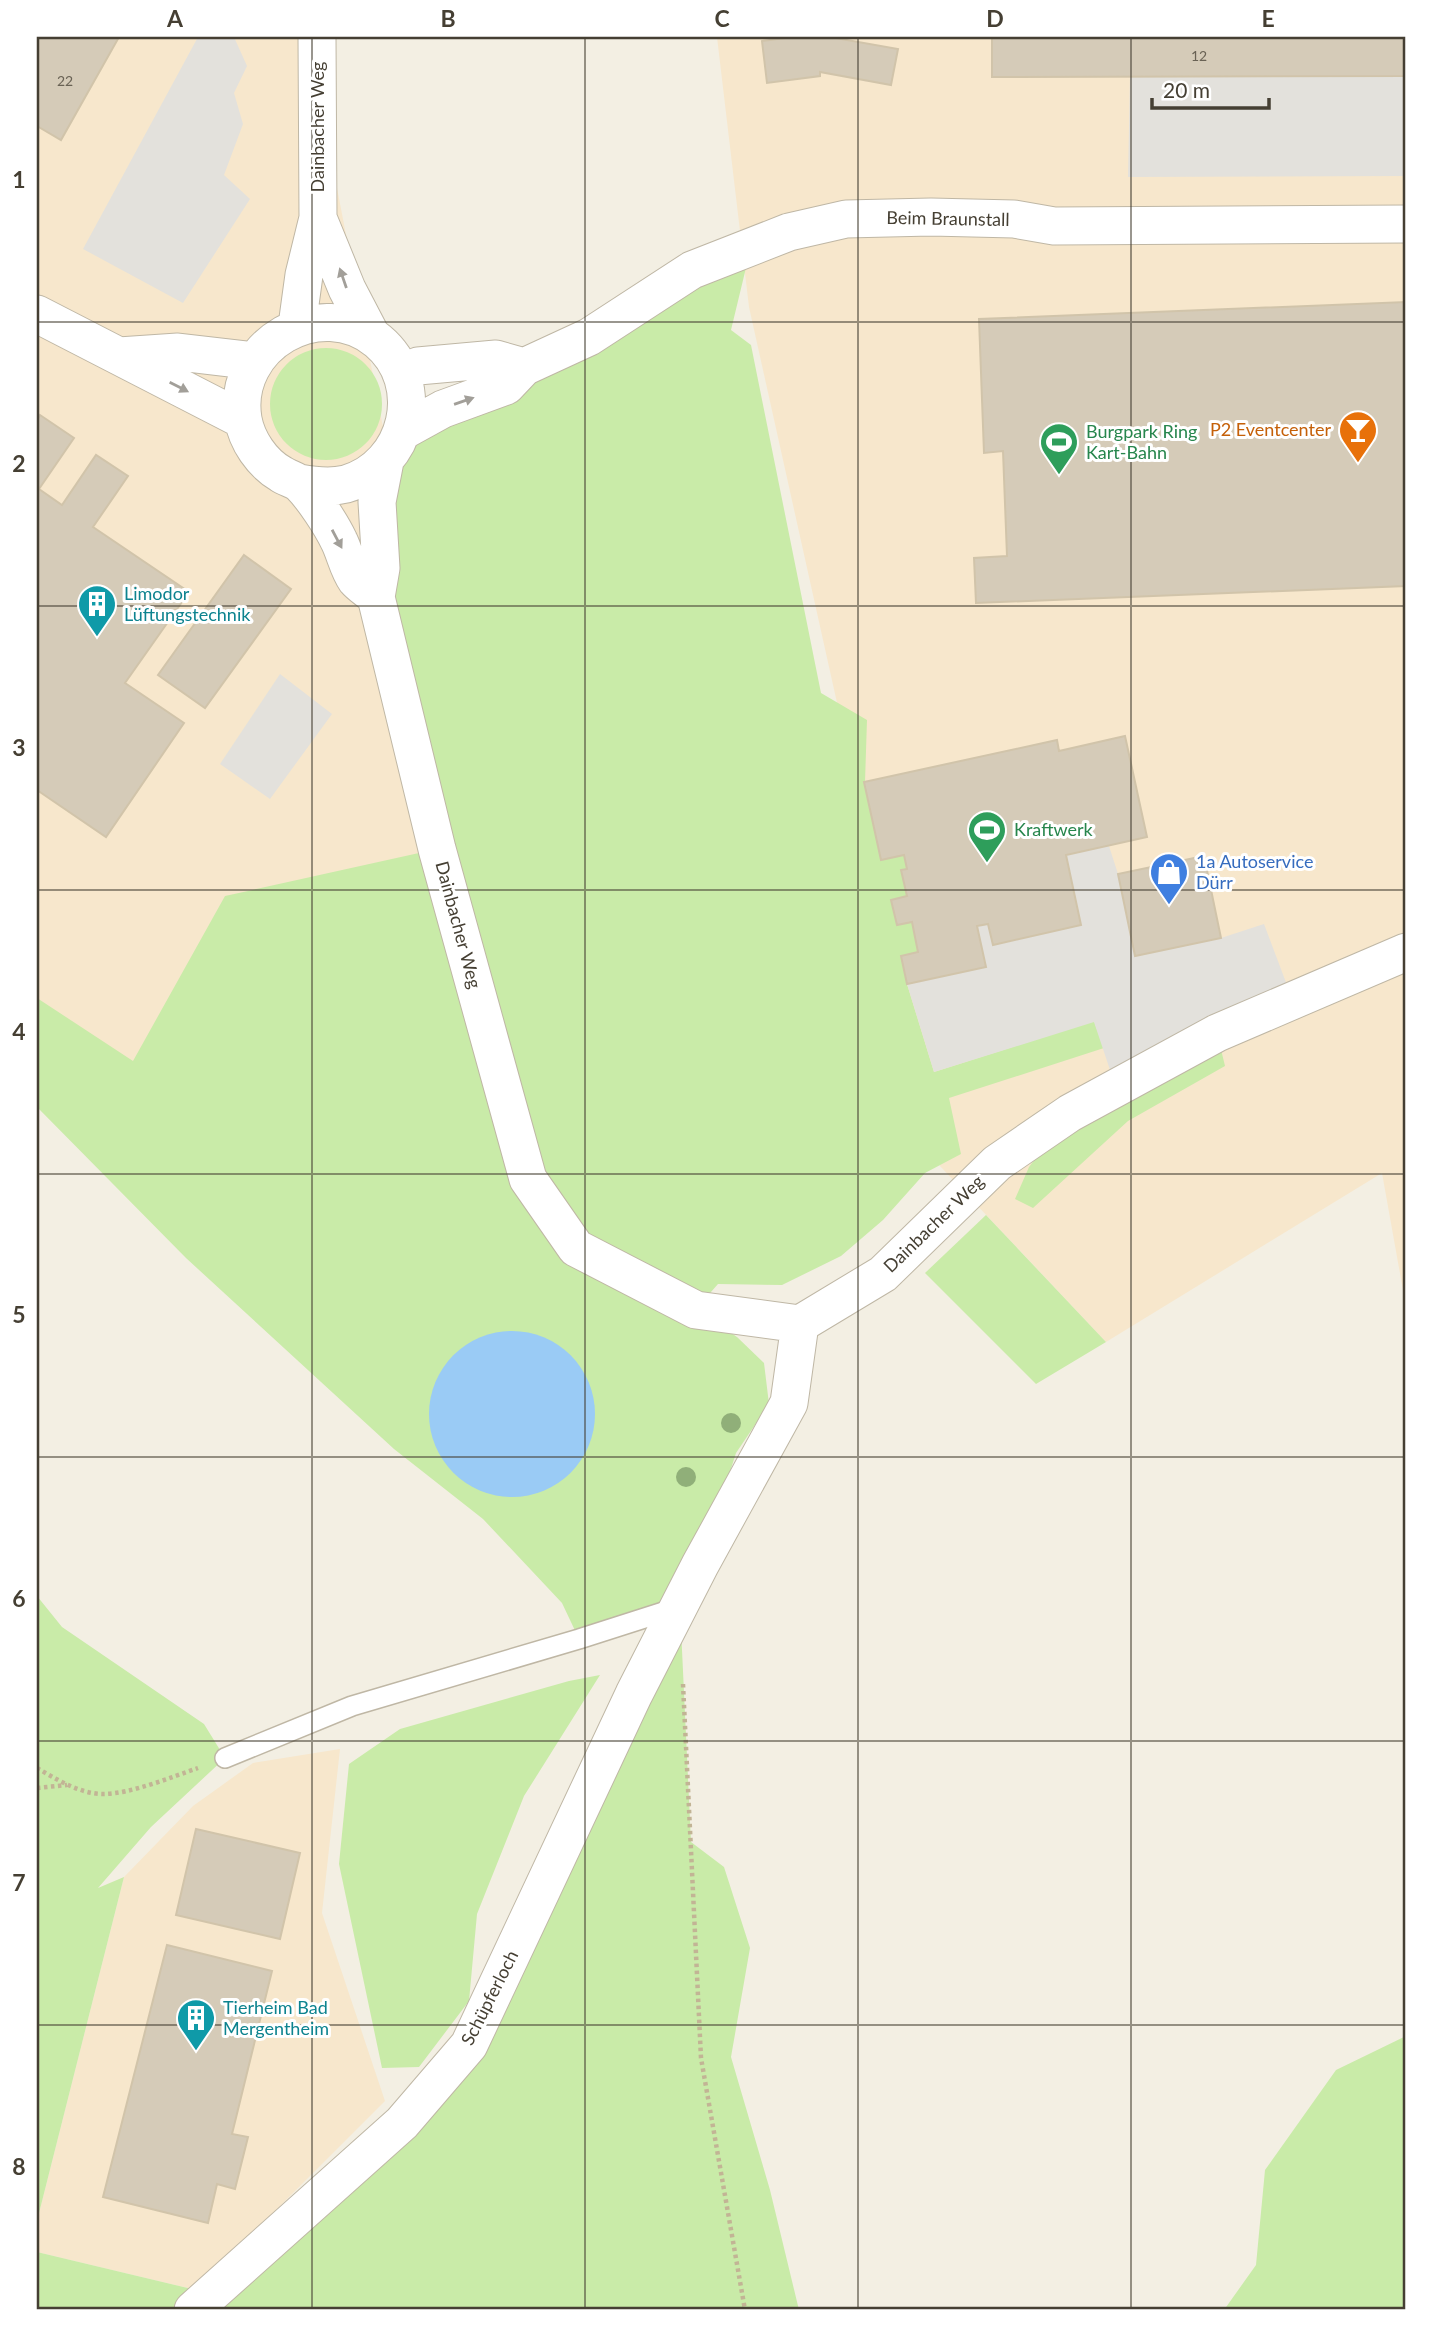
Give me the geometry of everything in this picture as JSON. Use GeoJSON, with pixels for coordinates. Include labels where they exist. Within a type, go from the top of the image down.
{"type":"FeatureCollection","features":[{"type":"Feature","properties":{"kind":"street","name":"Dainbacher Weg"},"geometry":{"type":"LineString","coordinates":[[298,326],[304,275],[318,218],[317,37]]}},
{"type":"Feature","properties":{"kind":"street","name":"Dainbacher Weg"},"geometry":{"type":"LineString","coordinates":[[318,218],[347,289],[372,335]]}},
{"type":"Feature","properties":{"kind":"street","name":"Beim Braunstall"},"geometry":{"type":"LineString","coordinates":[[394,446],[443,408],[506,386],[524,367],[589,337],[692,270],[789,232],[846,219],[1014,219],[1054,226],[1406,224]]}},
{"type":"Feature","properties":{"kind":"street"},"geometry":{"type":"LineString","coordinates":[[37,314],[243,420]]}},
{"type":"Feature","properties":{"kind":"street"},"geometry":{"type":"LineString","coordinates":[[323,321],[348,324],[372,335],[389,352],[402,373],[407,393],[407,412],[394,446],[367,475],[345,484],[322,487],[299,483],[279,473],[262,459],[250,440],[243,420],[245,379],[254,361],[280,334],[298,326],[323,321]]}},
{"type":"Feature","properties":{"kind":"street"},"geometry":{"type":"LineString","coordinates":[[118,356],[178,352],[254,361]]}},
{"type":"Feature","properties":{"kind":"street"},"geometry":{"type":"LineString","coordinates":[[402,373],[418,366],[496,359],[524,367]]}},
{"type":"Feature","properties":{"kind":"street","name":"Dainbacher Weg"},"geometry":{"type":"LineString","coordinates":[[394,446],[377,502],[382,568],[376,597],[437,849],[528,1179],[576,1248],[696,1310],[800,1324],[883,1274],[997,1163],[1070,1113],[1217,1033],[1406,952]]}},
{"type":"Feature","properties":{"kind":"street","name":"Dainbacher Weg"},"geometry":{"type":"LineString","coordinates":[[299,483],[338,538],[356,580],[376,597]]}},
{"type":"Feature","properties":{"kind":"street","name":"Schüpferloch"},"geometry":{"type":"LineString","coordinates":[[193,2310],[402,2123],[469,2045],[634,1694],[700,1565],[789,1403],[800,1324]]}},
{"type":"Feature","properties":{"kind":"lane"},"geometry":{"type":"LineString","coordinates":[[225,1758],[352,1706],[579,1639],[680,1606]]}},
{"type":"Feature","properties":{"kind":"path"},"geometry":{"type":"LineString","coordinates":[[683,1672],[701,2058],[745,2310]]}},
{"type":"Feature","properties":{"kind":"path"},"geometry":{"type":"LineString","coordinates":[[37,1768],[67,1785],[102,1794],[152,1785],[225,1758]]}},
{"type":"Feature","properties":{"kind":"path"},"geometry":{"type":"LineString","coordinates":[[37,1788],[67,1785]]}},
{"type":"Feature","properties":{"kind":"shaded area"},"geometry":{"type":"Polygon","coordinates":[[[37,37],[308,37],[396,495],[490,916],[87,1132],[37,1085],[37,37]]]}},
{"type":"Feature","properties":{"kind":"shaded area"},"geometry":{"type":"Polygon","coordinates":[[[198,37],[234,37],[247,66],[234,93],[243,124],[224,175],[250,199],[183,303],[83,249],[198,37]]]}},
{"type":"Feature","properties":{"kind":"shaded area"},"geometry":{"type":"Polygon","coordinates":[[[717,37],[1406,37],[1406,1307],[1382,1173],[1106,1342],[940,1166],[749,307],[717,37]]]}},
{"type":"Feature","properties":{"kind":"shaded area"},"geometry":{"type":"Polygon","coordinates":[[[1406,76],[1406,176],[1128,177],[1130,77],[1406,76]]]}},
{"type":"Feature","properties":{"kind":"shaded area"},"geometry":{"type":"Polygon","coordinates":[[[280,674],[332,714],[270,799],[220,764],[280,674]]]}},
{"type":"Feature","properties":{"kind":"shaded area"},"geometry":{"type":"Polygon","coordinates":[[[1109,846],[1118,874],[1135,956],[1221,938],[1264,924],[1293,1001],[1116,1088],[1094,1022],[934,1072],[907,984],[986,967],[977,926],[988,924],[993,945],[1080,925],[1066,855],[1109,846]]]}},
{"type":"Feature","properties":{"kind":"shaded area"},"geometry":{"type":"Polygon","coordinates":[[[340,1749],[322,1913],[385,2101],[196,2290],[37,2252],[37,2221],[124,1877],[193,1806],[253,1763],[340,1749]]]}},
{"type":"Feature","properties":{"kind":"green space"},"geometry":{"type":"Polygon","coordinates":[[[751,247],[731,330],[751,345],[821,693],[867,720],[865,782],[881,860],[904,855],[907,869],[901,871],[907,896],[891,900],[897,925],[912,922],[918,952],[901,957],[934,1072],[1094,1021],[1104,1048],[949,1098],[961,1154],[925,1173],[883,1220],[841,1256],[782,1285],[718,1284],[696,1309],[737,1337],[764,1363],[769,1404],[736,1453],[700,1565],[680,1607],[691,1842],[724,1867],[750,1948],[731,2057],[770,2190],[799,2310],[209,2310],[469,2045],[679,1607],[579,1639],[562,1603],[483,1519],[394,1449],[186,1258],[37,1107],[37,998],[133,1061],[225,896],[437,849],[402,706],[385,461],[751,247]]]}},
{"type":"Feature","properties":{"kind":"green space"},"geometry":{"type":"Polygon","coordinates":[[[326,348],[348,352],[366,364],[378,382],[382,404],[378,426],[366,444],[348,456],[326,460],[304,456],[286,444],[274,426],[270,404],[274,382],[286,364],[304,352],[326,348]]]}},
{"type":"Feature","properties":{"kind":"green space"},"geometry":{"type":"Polygon","coordinates":[[[1217,1033],[1225,1066],[1128,1121],[1033,1208],[1015,1199],[1029,1167],[1070,1113],[1217,1033]]]}},
{"type":"Feature","properties":{"kind":"green space"},"geometry":{"type":"Polygon","coordinates":[[[986,1215],[1106,1342],[1036,1384],[925,1273],[986,1215]]]}},
{"type":"Feature","properties":{"kind":"green space"},"geometry":{"type":"Polygon","coordinates":[[[37,1596],[62,1627],[204,1724],[225,1758],[151,1827],[98,1888],[124,1877],[37,2221],[37,1596]]]}},
{"type":"Feature","properties":{"kind":"green space"},"geometry":{"type":"Polygon","coordinates":[[[600,1675],[524,1796],[477,1914],[469,2001],[419,2067],[382,2068],[339,1864],[349,1764],[400,1729],[569,1681],[600,1675]]]}},
{"type":"Feature","properties":{"kind":"green space"},"geometry":{"type":"Polygon","coordinates":[[[1406,2036],[1406,2310],[1224,2310],[1256,2265],[1265,2170],[1336,2070],[1406,2036]]]}},
{"type":"Feature","properties":{"kind":"green space"},"geometry":{"type":"Polygon","coordinates":[[[37,2252],[196,2290],[173,2310],[37,2310],[37,2252]]]}},
{"type":"Feature","properties":{"kind":"water"},"geometry":{"type":"Polygon","coordinates":[[[512,1331],[544,1337],[571,1355],[589,1382],[595,1414],[589,1446],[571,1473],[544,1491],[512,1497],[480,1491],[453,1473],[435,1446],[429,1414],[435,1382],[453,1355],[480,1337],[512,1331]]]}},
{"type":"Feature","properties":{"kind":"building"},"geometry":{"type":"Polygon","coordinates":[[[37,37],[119,37],[61,140],[37,126],[37,37]]]}},
{"type":"Feature","properties":{"kind":"building"},"geometry":{"type":"Polygon","coordinates":[[[793,37],[830,37],[898,49],[891,85],[820,72],[820,76],[767,83],[762,41],[793,37]]]}},
{"type":"Feature","properties":{"kind":"building"},"geometry":{"type":"Polygon","coordinates":[[[992,37],[1406,37],[1406,76],[992,77],[992,37]]]}},
{"type":"Feature","properties":{"kind":"building"},"geometry":{"type":"Polygon","coordinates":[[[1406,302],[1406,586],[976,603],[974,558],[1007,556],[1003,451],[984,453],[979,319],[1406,302]]]}},
{"type":"Feature","properties":{"kind":"building","name":"Limodor Lüftungstechnik"},"geometry":{"type":"Polygon","coordinates":[[[40,415],[74,438],[39,489],[62,505],[96,455],[128,476],[93,527],[189,592],[125,683],[184,723],[106,837],[37,790],[37,421],[40,415]]]}},
{"type":"Feature","properties":{"kind":"building"},"geometry":{"type":"Polygon","coordinates":[[[244,555],[291,589],[205,708],[158,675],[244,555]]]}},
{"type":"Feature","properties":{"kind":"building","name":"Kraftwerk"},"geometry":{"type":"Polygon","coordinates":[[[1125,736],[1147,837],[1066,855],[1081,925],[993,945],[988,924],[977,926],[986,967],[907,984],[901,956],[918,952],[912,922],[897,925],[891,900],[907,896],[901,870],[907,869],[904,855],[881,860],[864,782],[1057,740],[1059,751],[1125,736]]]}},
{"type":"Feature","properties":{"kind":"building","name":"1a Autoservice Dürr"},"geometry":{"type":"Polygon","coordinates":[[[1204,856],[1221,938],[1135,956],[1118,874],[1204,856]]]}},
{"type":"Feature","properties":{"kind":"building"},"geometry":{"type":"Polygon","coordinates":[[[196,1829],[300,1853],[280,1939],[176,1915],[196,1829]]]}},
{"type":"Feature","properties":{"kind":"building","name":"Tierheim Bad Mergentheim"},"geometry":{"type":"Polygon","coordinates":[[[167,1945],[272,1971],[232,2134],[248,2137],[235,2189],[217,2184],[208,2223],[103,2197],[167,1945]]]}},
{"type":"Feature","properties":{"kind":"place","name":"P2 Eventcenter"},"geometry":{"type":"Point","coordinates":[1358,464]}},
{"type":"Feature","properties":{"kind":"place","name":"Burgpark Ring Kart-Bahn"},"geometry":{"type":"Point","coordinates":[1059,476]}},
{"type":"Feature","properties":{"kind":"place","name":"Limodor Lüftungstechnik"},"geometry":{"type":"Point","coordinates":[97,638]}},
{"type":"Feature","properties":{"kind":"place","name":"Kraftwerk"},"geometry":{"type":"Point","coordinates":[987,864]}},
{"type":"Feature","properties":{"kind":"place","name":"1a Autoservice Dürr"},"geometry":{"type":"Point","coordinates":[1169,906]}},
{"type":"Feature","properties":{"kind":"place","name":"Tierheim Bad Mergentheim"},"geometry":{"type":"Point","coordinates":[196,2052]}}]}
